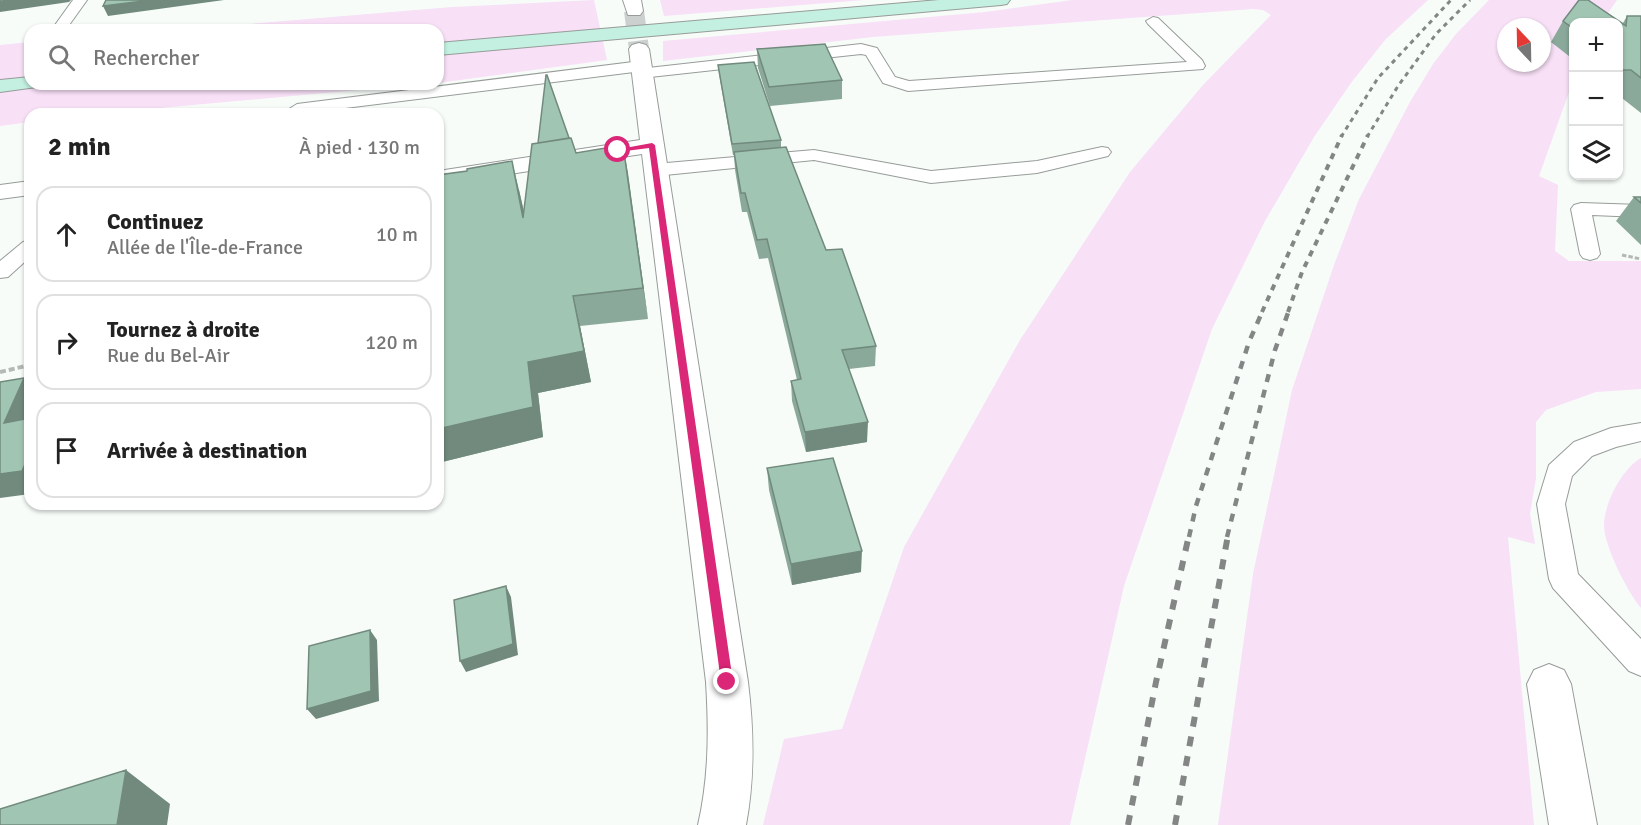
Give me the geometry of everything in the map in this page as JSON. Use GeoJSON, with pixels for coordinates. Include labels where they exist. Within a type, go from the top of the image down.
{"type":"FeatureCollection","features":[{"type":"Feature","properties":{"kind":"main road"},"geometry":{"type":"LineString","coordinates":[[444,49],[1001,0]]}},
{"type":"Feature","properties":{"kind":"main road"},"geometry":{"type":"LineString","coordinates":[[0,86],[24,84]]}},
{"type":"Feature","properties":{"kind":"street"},"geometry":{"type":"LineString","coordinates":[[640,63],[727,682],[731,733],[730,789],[722,825]]}},
{"type":"Feature","properties":{"kind":"street"},"geometry":{"type":"LineString","coordinates":[[444,177],[654,158]]}},
{"type":"Feature","properties":{"kind":"street"},"geometry":{"type":"LineString","coordinates":[[0,192],[24,189]]}},
{"type":"Feature","properties":{"kind":"street"},"geometry":{"type":"LineString","coordinates":[[1549,684],[1573,825]]}},
{"type":"Feature","properties":{"kind":"lane"},"geometry":{"type":"LineString","coordinates":[[63,24],[80,0]]}},
{"type":"Feature","properties":{"kind":"lane"},"geometry":{"type":"LineString","coordinates":[[444,89],[640,63],[861,49],[872,51],[889,80],[908,86],[1197,66],[1197,63],[1153,21]]}},
{"type":"Feature","properties":{"kind":"lane"},"geometry":{"type":"LineString","coordinates":[[304,108],[439,90]]}},
{"type":"Feature","properties":{"kind":"lane"},"geometry":{"type":"LineString","coordinates":[[654,158],[814,155],[931,177],[1037,167],[1102,152]]}},
{"type":"Feature","properties":{"kind":"lane"},"geometry":{"type":"LineString","coordinates":[[1590,254],[1581,209],[1641,211]]}},
{"type":"Feature","properties":{"kind":"lane"},"geometry":{"type":"LineString","coordinates":[[0,272],[24,251]]}},
{"type":"Feature","properties":{"kind":"lane"},"geometry":{"type":"LineString","coordinates":[[1641,432],[1611,438],[1583,449],[1559,472],[1551,504],[1564,579],[1641,661]]}},
{"type":"Feature","properties":{"kind":"path"},"geometry":{"type":"LineString","coordinates":[[0,372],[24,366]]}},
{"type":"Feature","properties":{"kind":"shaded area"},"geometry":{"type":"Polygon","coordinates":[[[594,0],[607,60],[444,82],[444,24],[249,24],[452,7],[594,0]]]}},
{"type":"Feature","properties":{"kind":"shaded area"},"geometry":{"type":"Polygon","coordinates":[[[660,0],[864,0],[664,16],[660,0]]]}},
{"type":"Feature","properties":{"kind":"shaded area"},"geometry":{"type":"Polygon","coordinates":[[[1072,0],[1428,0],[1385,40],[1351,83],[1314,137],[1265,221],[1212,329],[1124,586],[1070,825],[763,825],[784,739],[842,729],[904,547],[1020,340],[1130,172],[1203,85],[1271,15],[1263,10],[1253,9],[873,37],[663,61],[663,41],[985,12],[1072,0]]]}},
{"type":"Feature","properties":{"kind":"shaded area"},"geometry":{"type":"Polygon","coordinates":[[[1489,0],[1617,0],[1605,18],[1569,18],[1569,92],[1539,176],[1558,185],[1555,251],[1569,261],[1641,261],[1641,389],[1596,392],[1546,410],[1536,422],[1536,478],[1530,514],[1535,544],[1508,537],[1534,825],[1218,825],[1253,574],[1292,390],[1359,199],[1410,102],[1433,64],[1456,34],[1489,0]]]}},
{"type":"Feature","properties":{"kind":"shaded area"},"geometry":{"type":"Polygon","coordinates":[[[24,43],[24,90],[358,90],[160,108],[24,108],[24,123],[0,126],[0,45],[24,43]]]}},
{"type":"Feature","properties":{"kind":"shaded area"},"geometry":{"type":"Polygon","coordinates":[[[1641,458],[1641,608],[1617,568],[1604,524],[1611,496],[1621,478],[1641,458]]]}},
{"type":"Feature","properties":{"kind":"building"},"geometry":{"type":"Polygon","coordinates":[[[106,0],[152,0],[103,6],[106,0]]]}},
{"type":"Feature","properties":{"kind":"building"},"geometry":{"type":"Polygon","coordinates":[[[1579,0],[1588,0],[1614,18],[1569,18],[1569,25],[1563,21],[1579,0]]]}},
{"type":"Feature","properties":{"kind":"building"},"geometry":{"type":"Polygon","coordinates":[[[1627,16],[1641,16],[1641,78],[1631,70],[1623,70],[1623,24],[1626,26],[1627,16]]]}},
{"type":"Feature","properties":{"kind":"building"},"geometry":{"type":"Polygon","coordinates":[[[825,44],[842,80],[769,87],[757,49],[825,44]]]}},
{"type":"Feature","properties":{"kind":"building"},"geometry":{"type":"Polygon","coordinates":[[[754,62],[781,140],[732,144],[718,65],[754,62]]]}},
{"type":"Feature","properties":{"kind":"building"},"geometry":{"type":"Polygon","coordinates":[[[546,75],[569,138],[538,143],[546,75]]]}},
{"type":"Feature","properties":{"kind":"building"},"geometry":{"type":"Polygon","coordinates":[[[571,138],[576,153],[623,145],[643,288],[573,296],[584,351],[528,362],[533,407],[444,428],[444,174],[512,161],[523,218],[532,144],[571,138]]]}},
{"type":"Feature","properties":{"kind":"building"},"geometry":{"type":"Polygon","coordinates":[[[786,147],[826,250],[842,249],[876,346],[842,350],[868,422],[805,432],[791,381],[801,379],[767,239],[757,240],[745,193],[741,193],[734,152],[786,147]]]}},
{"type":"Feature","properties":{"kind":"building"},"geometry":{"type":"Polygon","coordinates":[[[24,378],[4,423],[24,419],[24,466],[22,471],[0,474],[0,382],[24,378]]]}},
{"type":"Feature","properties":{"kind":"building"},"geometry":{"type":"Polygon","coordinates":[[[833,458],[862,551],[791,564],[767,468],[833,458]]]}},
{"type":"Feature","properties":{"kind":"building"},"geometry":{"type":"Polygon","coordinates":[[[506,586],[513,644],[460,661],[454,600],[506,586]]]}},
{"type":"Feature","properties":{"kind":"building"},"geometry":{"type":"Polygon","coordinates":[[[370,630],[371,691],[307,709],[309,646],[370,630]]]}},
{"type":"Feature","properties":{"kind":"building"},"geometry":{"type":"Polygon","coordinates":[[[126,770],[117,825],[0,825],[0,809],[126,770]]]}},
{"type":"Feature","properties":{"kind":"tunnel"},"geometry":{"type":"LineString","coordinates":[[634,11],[639,49]]}},
{"type":"Feature","properties":{"kind":"railway"},"geometry":{"type":"LineString","coordinates":[[1341,136],[1378,78],[1451,0]]}},
{"type":"Feature","properties":{"kind":"railway"},"geometry":{"type":"LineString","coordinates":[[1367,137],[1398,86],[1436,34],[1470,0]]}},
{"type":"Feature","properties":{"kind":"railway"},"geometry":{"type":"LineString","coordinates":[[1262,312],[1341,136]]}},
{"type":"Feature","properties":{"kind":"railway"},"geometry":{"type":"LineString","coordinates":[[1288,312],[1302,272],[1367,137]]}},
{"type":"Feature","properties":{"kind":"railway"},"geometry":{"type":"LineString","coordinates":[[1189,537],[1196,506],[1249,342],[1263,310]]}},
{"type":"Feature","properties":{"kind":"railway"},"geometry":{"type":"LineString","coordinates":[[1227,537],[1275,350],[1289,310]]}},
{"type":"Feature","properties":{"kind":"railway"},"geometry":{"type":"LineString","coordinates":[[1128,825],[1156,682],[1189,535]]}},
{"type":"Feature","properties":{"kind":"railway"},"geometry":{"type":"LineString","coordinates":[[1175,825],[1228,535]]}},
{"type":"Feature","properties":{"kind":"route"},"geometry":{"type":"LineString","coordinates":[[618,150],[652,145],[727,682]]}}]}
